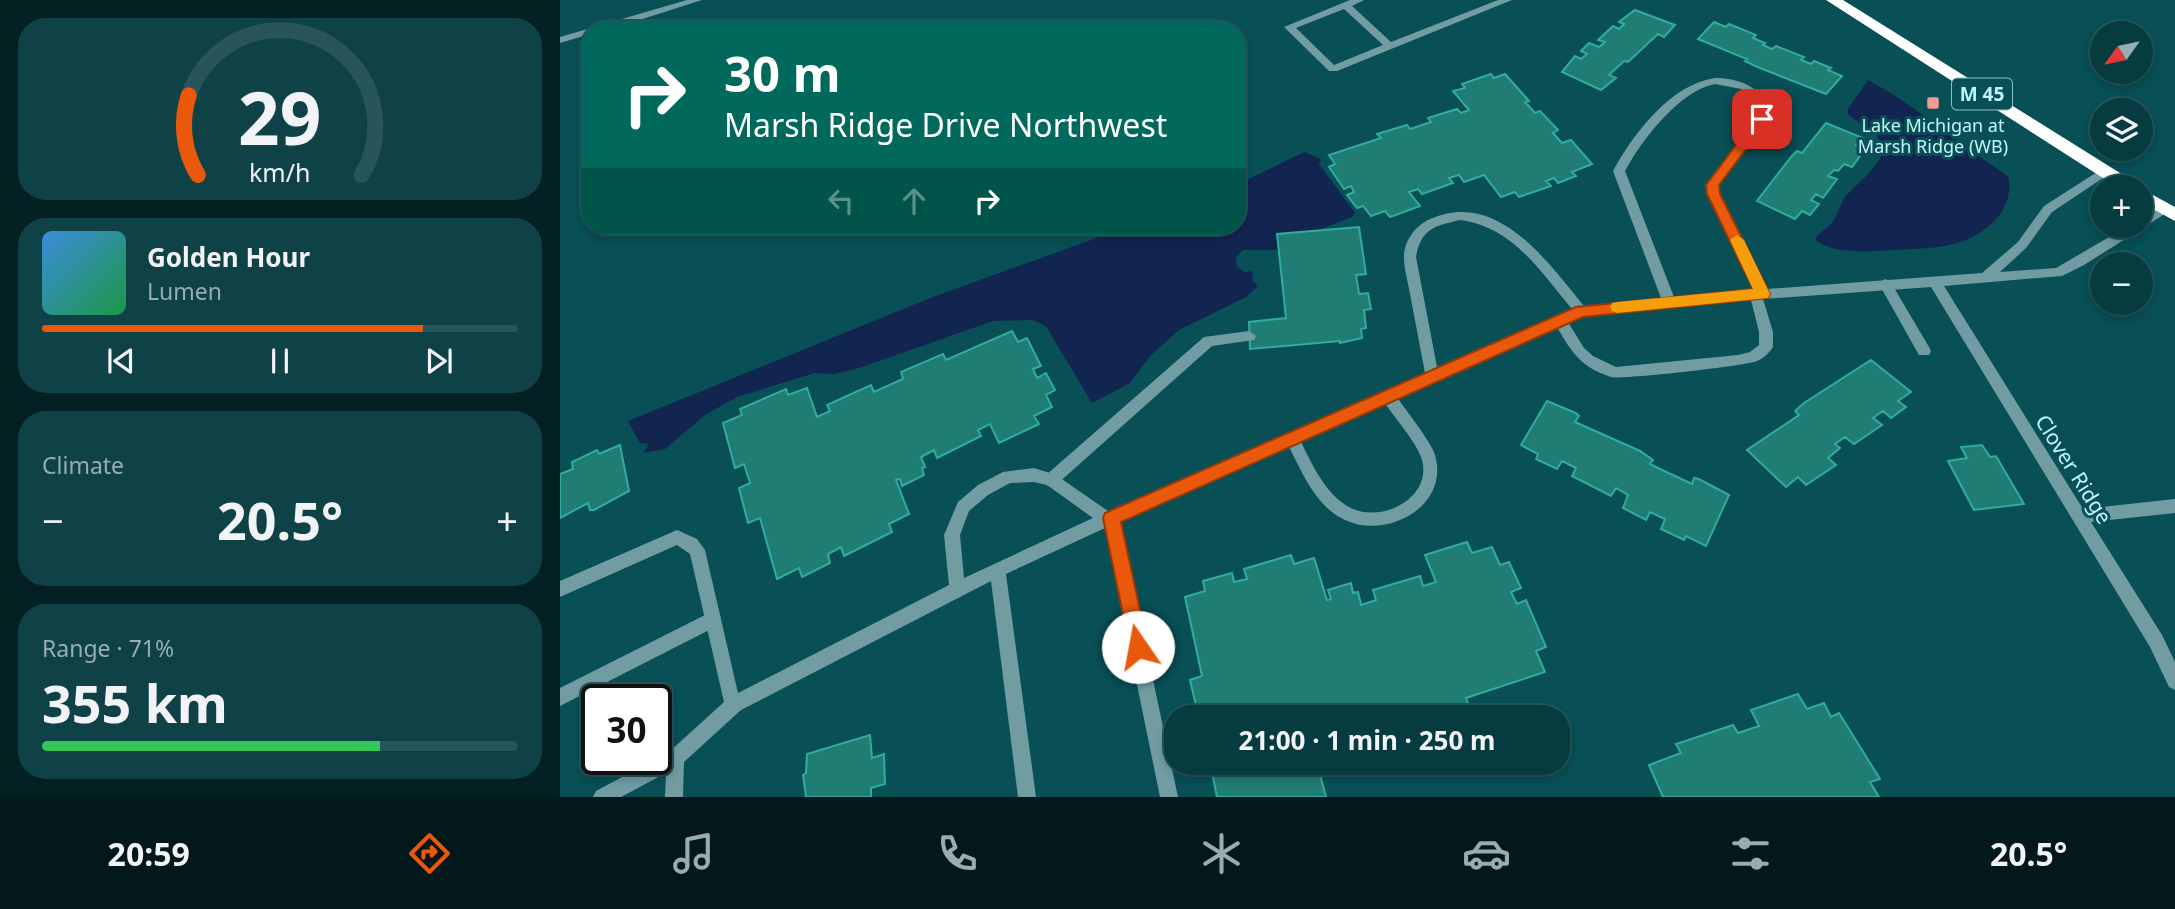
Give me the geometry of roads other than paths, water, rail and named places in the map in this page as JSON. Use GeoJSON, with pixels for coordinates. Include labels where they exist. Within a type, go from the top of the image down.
{"type":"FeatureCollection","features":[{"type":"Feature","properties":{"kind":"highway","name":"M 45"},"geometry":{"type":"LineString","coordinates":[[1833,0],[2110,175]]}},
{"type":"Feature","properties":{"kind":"highway"},"geometry":{"type":"LineString","coordinates":[[2153,202],[2170,212]]}},
{"type":"Feature","properties":{"kind":"street"},"geometry":{"type":"LineString","coordinates":[[626,21],[697,0]]}},
{"type":"Feature","properties":{"kind":"street"},"geometry":{"type":"LineString","coordinates":[[1359,0],[1289,27],[1333,69],[1507,0]]}},
{"type":"Feature","properties":{"kind":"street"},"geometry":{"type":"LineString","coordinates":[[1345,5],[1390,46]]}},
{"type":"Feature","properties":{"kind":"street"},"geometry":{"type":"LineString","coordinates":[[560,40],[581,34]]}},
{"type":"Feature","properties":{"kind":"street"},"geometry":{"type":"LineString","coordinates":[[1560,321],[1579,352],[1588,360],[1615,373],[1738,360],[1754,357],[1766,347],[1759,294],[1712,185],[1762,119],[1767,107],[1760,97],[1744,86],[1720,81],[1692,87],[1634,144],[1619,171],[1669,302]]}},
{"type":"Feature","properties":{"kind":"street"},"geometry":{"type":"LineString","coordinates":[[1985,278],[2022,245],[2048,209],[2105,172]]}},
{"type":"Feature","properties":{"kind":"street"},"geometry":{"type":"LineString","coordinates":[[2153,219],[2170,212]]}},
{"type":"Feature","properties":{"kind":"street"},"geometry":{"type":"LineString","coordinates":[[1432,375],[1410,257],[1412,240],[1424,228],[1438,221],[1454,216],[1482,217],[1494,223],[1521,243],[1581,311]]}},
{"type":"Feature","properties":{"kind":"street"},"geometry":{"type":"LineString","coordinates":[[602,797],[675,758],[735,704],[957,589],[1291,437],[1581,311],[1759,294],[2058,272],[2118,238]]}},
{"type":"Feature","properties":{"kind":"street","name":"Clover Ridge"},"geometry":{"type":"LineString","coordinates":[[1934,281],[2156,641],[2175,681]]}},
{"type":"Feature","properties":{"kind":"street"},"geometry":{"type":"LineString","coordinates":[[1885,284],[1924,351]]}},
{"type":"Feature","properties":{"kind":"street"},"geometry":{"type":"LineString","coordinates":[[1051,480],[1209,341],[1249,336]]}},
{"type":"Feature","properties":{"kind":"street"},"geometry":{"type":"LineString","coordinates":[[1291,437],[1306,466],[1335,507],[1375,520],[1395,515],[1420,502],[1432,477],[1428,455],[1388,396]]}},
{"type":"Feature","properties":{"kind":"street"},"geometry":{"type":"LineString","coordinates":[[957,589],[952,535],[963,507],[983,490],[1008,477],[1034,475],[1051,480],[1110,519],[1169,797]]}},
{"type":"Feature","properties":{"kind":"street"},"geometry":{"type":"LineString","coordinates":[[2078,516],[2175,506]]}},
{"type":"Feature","properties":{"kind":"street"},"geometry":{"type":"LineString","coordinates":[[560,589],[677,537],[691,544],[697,550],[735,704]]}},
{"type":"Feature","properties":{"kind":"street"},"geometry":{"type":"LineString","coordinates":[[998,570],[1027,797]]}},
{"type":"Feature","properties":{"kind":"street"},"geometry":{"type":"LineString","coordinates":[[560,697],[713,620]]}},
{"type":"Feature","properties":{"kind":"street"},"geometry":{"type":"LineString","coordinates":[[674,797],[675,758]]}},
{"type":"Feature","properties":{"kind":"water"},"geometry":{"type":"Polygon","coordinates":[[[1868,80],[1904,102],[2008,176],[2007,200],[2002,211],[1986,228],[1953,244],[1915,249],[1841,250],[1815,239],[1831,224],[1843,200],[1881,158],[1883,150],[1878,138],[1848,114],[1848,109],[1868,80]]]}},
{"type":"Feature","properties":{"kind":"water"},"geometry":{"type":"Polygon","coordinates":[[[1304,152],[1321,159],[1319,164],[1355,213],[1352,217],[1318,230],[1276,234],[1278,250],[1243,250],[1236,257],[1237,267],[1245,272],[1252,271],[1253,281],[1258,286],[1246,297],[1179,330],[1150,356],[1130,383],[1092,403],[1046,326],[1032,320],[993,321],[859,368],[834,374],[815,373],[737,397],[705,415],[665,449],[643,453],[649,444],[640,443],[628,421],[933,297],[1105,235],[1246,235],[1246,181],[1304,152]]]}},
{"type":"Feature","properties":{"kind":"place","name":"Lake Michigan at Marsh Ridge (WB)"},"geometry":{"type":"Point","coordinates":[1933,103]}}]}
